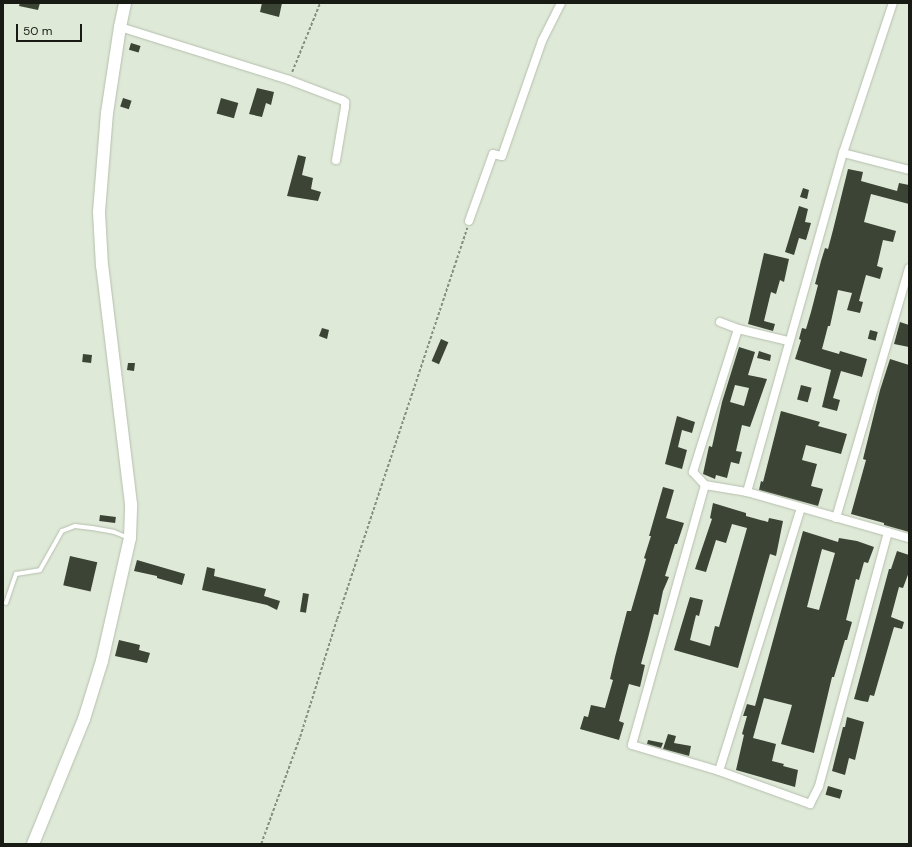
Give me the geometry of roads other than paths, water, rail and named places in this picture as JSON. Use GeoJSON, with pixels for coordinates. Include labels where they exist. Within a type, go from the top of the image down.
{"type":"FeatureCollection","features":[{"type":"Feature","properties":{"kind":"main road"},"geometry":{"type":"LineString","coordinates":[[33,844],[84,719],[102,661],[130,538],[131,504],[102,266],[99,212],[107,113],[125,3]]}},
{"type":"Feature","properties":{"kind":"street"},"geometry":{"type":"LineString","coordinates":[[469,221],[493,154],[502,156],[542,41],[561,3]]}},
{"type":"Feature","properties":{"kind":"street"},"geometry":{"type":"LineString","coordinates":[[746,492],[843,153],[893,3]]}},
{"type":"Feature","properties":{"kind":"street"},"geometry":{"type":"LineString","coordinates":[[120,27],[289,80],[345,102],[336,160]]}},
{"type":"Feature","properties":{"kind":"street"},"geometry":{"type":"LineString","coordinates":[[843,153],[909,170]]}},
{"type":"Feature","properties":{"kind":"street"},"geometry":{"type":"LineString","coordinates":[[836,518],[909,268]]}},
{"type":"Feature","properties":{"kind":"street"},"geometry":{"type":"LineString","coordinates":[[720,322],[738,329],[788,341]]}},
{"type":"Feature","properties":{"kind":"street"},"geometry":{"type":"LineString","coordinates":[[738,329],[693,472],[705,484],[746,492],[909,538]]}},
{"type":"Feature","properties":{"kind":"street"},"geometry":{"type":"LineString","coordinates":[[705,484],[632,745],[719,771],[810,804],[820,786],[888,532]]}},
{"type":"Feature","properties":{"kind":"street"},"geometry":{"type":"LineString","coordinates":[[719,771],[801,508]]}},
{"type":"Feature","properties":{"kind":"lane"},"geometry":{"type":"LineString","coordinates":[[6,603],[16,574],[40,570],[62,531],[75,526],[114,532],[130,538]]}}]}
